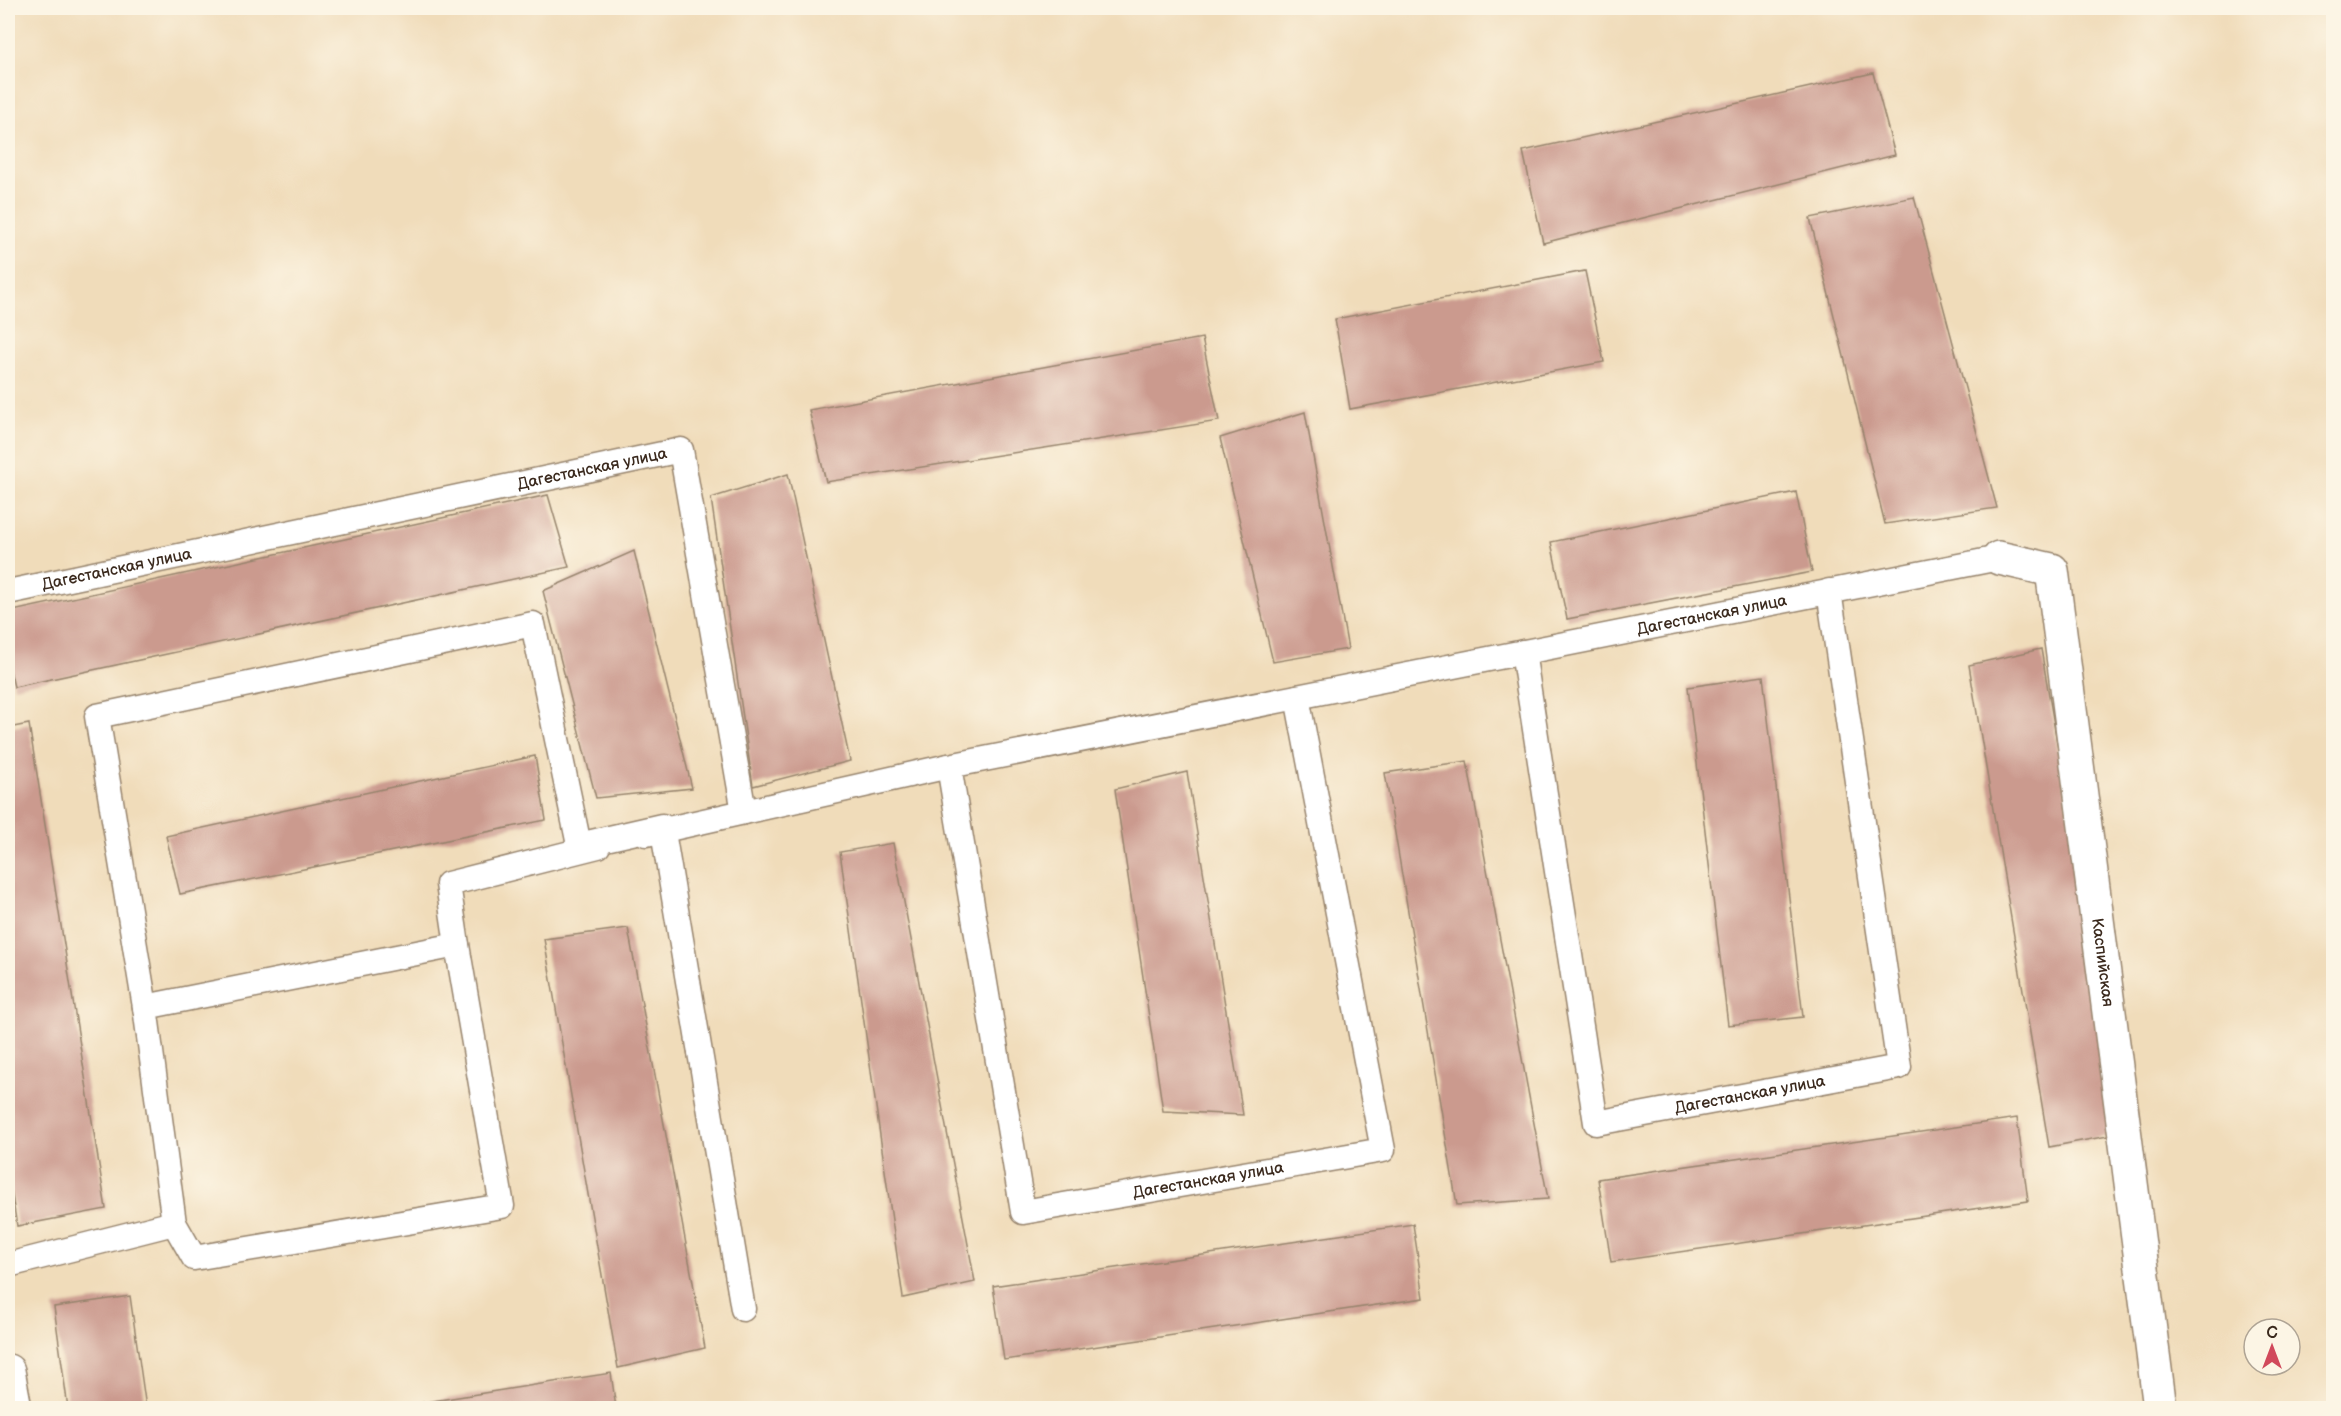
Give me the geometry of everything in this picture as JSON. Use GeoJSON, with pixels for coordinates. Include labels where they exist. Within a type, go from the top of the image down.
{"type":"FeatureCollection","features":[{"type":"Feature","properties":{"kind":"street","name":"Каспийская"},"geometry":{"type":"LineString","coordinates":[[1999,558],[2052,570],[2160,1408]]}},
{"type":"Feature","properties":{"kind":"street"},"geometry":{"type":"LineString","coordinates":[[8,1371],[15,1408]]}},
{"type":"Feature","properties":{"kind":"lane","name":"Дагестанская улица"},"geometry":{"type":"LineString","coordinates":[[8,592],[681,450],[744,812],[949,766],[1999,558]]}},
{"type":"Feature","properties":{"kind":"lane","name":"Дагестанская улица"},"geometry":{"type":"LineString","coordinates":[[1523,652],[1596,1123],[1899,1067],[1829,591]]}},
{"type":"Feature","properties":{"kind":"lane"},"geometry":{"type":"LineString","coordinates":[[743,1309],[662,830],[662,826],[579,845],[533,624],[97,716],[145,1006],[174,1223],[194,1258],[502,1206],[448,884],[662,830],[744,812]]}},
{"type":"Feature","properties":{"kind":"lane","name":"Дагестанская улица"},"geometry":{"type":"LineString","coordinates":[[949,766],[1023,1212],[1383,1150],[1297,697]]}},
{"type":"Feature","properties":{"kind":"lane"},"geometry":{"type":"LineString","coordinates":[[145,1006],[458,945]]}},
{"type":"Feature","properties":{"kind":"lane"},"geometry":{"type":"LineString","coordinates":[[8,1265],[174,1223]]}},
{"type":"Feature","properties":{"kind":"building"},"geometry":{"type":"Polygon","coordinates":[[[1873,73],[1895,155],[1543,243],[1523,151],[1873,73]]]}},
{"type":"Feature","properties":{"kind":"building"},"geometry":{"type":"Polygon","coordinates":[[[1914,197],[1997,508],[1885,524],[1810,218],[1914,197]]]}},
{"type":"Feature","properties":{"kind":"building"},"geometry":{"type":"Polygon","coordinates":[[[1585,271],[1604,362],[1350,409],[1335,319],[1585,271]]]}},
{"type":"Feature","properties":{"kind":"building"},"geometry":{"type":"Polygon","coordinates":[[[1202,338],[1219,421],[826,482],[809,410],[1202,338]]]}},
{"type":"Feature","properties":{"kind":"building"},"geometry":{"type":"Polygon","coordinates":[[[1305,412],[1348,649],[1273,662],[1220,438],[1305,412]]]}},
{"type":"Feature","properties":{"kind":"building"},"geometry":{"type":"Polygon","coordinates":[[[788,474],[850,761],[753,786],[711,498],[788,474]]]}},
{"type":"Feature","properties":{"kind":"building"},"geometry":{"type":"Polygon","coordinates":[[[1796,492],[1812,572],[1567,619],[1551,542],[1796,492]]]}},
{"type":"Feature","properties":{"kind":"building"},"geometry":{"type":"Polygon","coordinates":[[[548,495],[569,567],[14,687],[8,661],[8,612],[548,495]]]}},
{"type":"Feature","properties":{"kind":"building"},"geometry":{"type":"Polygon","coordinates":[[[634,551],[692,788],[596,798],[543,591],[634,551]]]}},
{"type":"Feature","properties":{"kind":"building"},"geometry":{"type":"Polygon","coordinates":[[[2041,649],[2124,1133],[2049,1147],[1969,665],[2041,649]]]}},
{"type":"Feature","properties":{"kind":"building"},"geometry":{"type":"Polygon","coordinates":[[[1763,676],[1803,1017],[1728,1025],[1688,687],[1763,676]]]}},
{"type":"Feature","properties":{"kind":"building"},"geometry":{"type":"Polygon","coordinates":[[[29,724],[106,1209],[17,1226],[8,1170],[8,728],[29,724]]]}},
{"type":"Feature","properties":{"kind":"building"},"geometry":{"type":"Polygon","coordinates":[[[535,756],[546,820],[180,894],[166,836],[535,756]]]}},
{"type":"Feature","properties":{"kind":"building"},"geometry":{"type":"Polygon","coordinates":[[[1467,761],[1548,1199],[1457,1205],[1385,773],[1467,761]]]}},
{"type":"Feature","properties":{"kind":"building"},"geometry":{"type":"Polygon","coordinates":[[[1187,772],[1243,1115],[1163,1111],[1115,789],[1187,772]]]}},
{"type":"Feature","properties":{"kind":"building"},"geometry":{"type":"Polygon","coordinates":[[[893,843],[975,1282],[903,1298],[840,852],[893,843]]]}},
{"type":"Feature","properties":{"kind":"building"},"geometry":{"type":"Polygon","coordinates":[[[628,928],[705,1348],[618,1368],[544,939],[628,928]]]}},
{"type":"Feature","properties":{"kind":"building"},"geometry":{"type":"Polygon","coordinates":[[[2017,1118],[2028,1201],[1611,1262],[1598,1179],[2017,1118]]]}},
{"type":"Feature","properties":{"kind":"building"},"geometry":{"type":"Polygon","coordinates":[[[1413,1224],[1424,1298],[1004,1360],[993,1286],[1413,1224]]]}},
{"type":"Feature","properties":{"kind":"building"},"geometry":{"type":"Polygon","coordinates":[[[130,1296],[146,1408],[68,1408],[54,1307],[130,1296]]]}},
{"type":"Feature","properties":{"kind":"building"},"geometry":{"type":"Polygon","coordinates":[[[611,1373],[616,1408],[395,1408],[395,1407],[611,1373]]]}}]}
